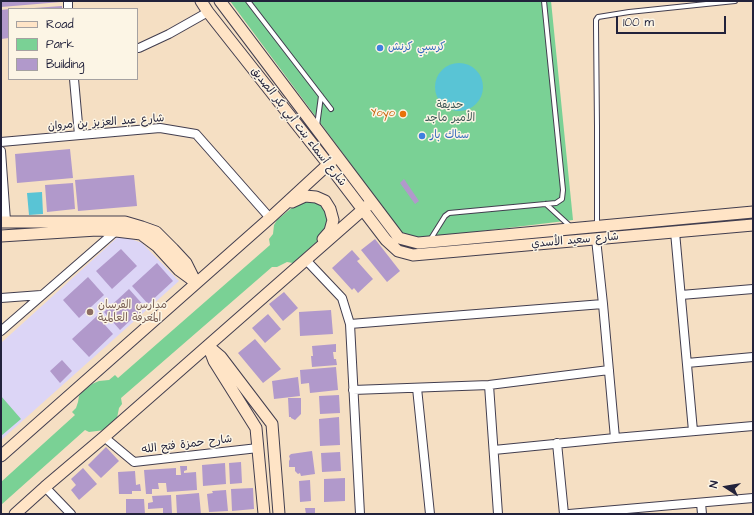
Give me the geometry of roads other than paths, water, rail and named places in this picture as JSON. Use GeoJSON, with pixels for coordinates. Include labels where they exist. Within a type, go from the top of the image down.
{"type":"FeatureCollection","features":[{"type":"Feature","properties":{"kind":"street","name":"شارع أسماء بنت أبي بكر الصديق"},"geometry":{"type":"LineString","coordinates":[[201,1],[362,210],[386,240],[398,251]]}},
{"type":"Feature","properties":{"kind":"street","name":"شارع أسماء بنت أبي بكر الصديق"},"geometry":{"type":"LineString","coordinates":[[220,1],[399,238]]}},
{"type":"Feature","properties":{"kind":"street"},"geometry":{"type":"LineString","coordinates":[[138,48],[168,34],[208,12]]}},
{"type":"Feature","properties":{"kind":"street"},"geometry":{"type":"LineString","coordinates":[[74,80],[79,135]]}},
{"type":"Feature","properties":{"kind":"street","name":"شارع عبد العزيز بن مروان"},"geometry":{"type":"LineString","coordinates":[[1,142],[160,128],[196,134],[270,218]]}},
{"type":"Feature","properties":{"kind":"street"},"geometry":{"type":"LineString","coordinates":[[1,151],[4,221],[125,222],[142,227],[156,232],[173,249],[186,263],[196,283]]}},
{"type":"Feature","properties":{"kind":"street"},"geometry":{"type":"LineString","coordinates":[[1,456],[270,218],[337,156]]}},
{"type":"Feature","properties":{"kind":"street"},"geometry":{"type":"LineString","coordinates":[[270,218],[295,200],[305,196],[316,197],[325,201],[332,214],[333,220],[330,231],[306,260]]}},
{"type":"Feature","properties":{"kind":"street"},"geometry":{"type":"LineString","coordinates":[[15,514],[372,202]]}},
{"type":"Feature","properties":{"kind":"street","name":"شارع سعيد الأسدي"},"geometry":{"type":"LineString","coordinates":[[399,238],[418,243],[753,212]]}},
{"type":"Feature","properties":{"kind":"street","name":"شارع سعيد الأسدي"},"geometry":{"type":"LineString","coordinates":[[398,251],[413,255],[753,226]]}},
{"type":"Feature","properties":{"kind":"street"},"geometry":{"type":"LineString","coordinates":[[1,236],[97,230],[141,234],[157,246],[179,270],[196,283]]}},
{"type":"Feature","properties":{"kind":"street"},"geometry":{"type":"LineString","coordinates":[[1,331],[116,231]]}},
{"type":"Feature","properties":{"kind":"street"},"geometry":{"type":"LineString","coordinates":[[675,232],[693,431]]}},
{"type":"Feature","properties":{"kind":"street"},"geometry":{"type":"LineString","coordinates":[[596,239],[616,438]]}},
{"type":"Feature","properties":{"kind":"street"},"geometry":{"type":"LineString","coordinates":[[306,260],[342,298],[350,324],[360,514]]}},
{"type":"Feature","properties":{"kind":"street"},"geometry":{"type":"LineString","coordinates":[[681,295],[753,289]]}},
{"type":"Feature","properties":{"kind":"street"},"geometry":{"type":"LineString","coordinates":[[1,298],[41,295]]}},
{"type":"Feature","properties":{"kind":"street"},"geometry":{"type":"LineString","coordinates":[[350,324],[603,304]]}},
{"type":"Feature","properties":{"kind":"street"},"geometry":{"type":"LineString","coordinates":[[208,346],[214,361],[256,428],[264,514]]}},
{"type":"Feature","properties":{"kind":"street"},"geometry":{"type":"LineString","coordinates":[[208,346],[221,357],[272,424],[279,514]]}},
{"type":"Feature","properties":{"kind":"street"},"geometry":{"type":"LineString","coordinates":[[687,363],[753,357]]}},
{"type":"Feature","properties":{"kind":"street"},"geometry":{"type":"LineString","coordinates":[[353,390],[489,386],[609,370]]}},
{"type":"Feature","properties":{"kind":"street"},"geometry":{"type":"LineString","coordinates":[[489,386],[498,514]]}},
{"type":"Feature","properties":{"kind":"street"},"geometry":{"type":"LineString","coordinates":[[418,388],[430,514]]}},
{"type":"Feature","properties":{"kind":"street"},"geometry":{"type":"LineString","coordinates":[[494,450],[753,426]]}},
{"type":"Feature","properties":{"kind":"street","name":"شارح حمزة فتح الله"},"geometry":{"type":"LineString","coordinates":[[104,437],[134,462],[258,448]]}},
{"type":"Feature","properties":{"kind":"street"},"geometry":{"type":"LineString","coordinates":[[557,443],[564,514]]}},
{"type":"Feature","properties":{"kind":"street"},"geometry":{"type":"LineString","coordinates":[[45,487],[71,514]]}},
{"type":"Feature","properties":{"kind":"street"},"geometry":{"type":"LineString","coordinates":[[569,514],[618,512],[753,498]]}},
{"type":"Feature","properties":{"kind":"street"},"geometry":{"type":"LineString","coordinates":[[701,503],[702,514]]}},
{"type":"Feature","properties":{"kind":"lane"},"geometry":{"type":"LineString","coordinates":[[248,1],[331,109]]}},
{"type":"Feature","properties":{"kind":"lane"},"geometry":{"type":"LineString","coordinates":[[429,242],[445,216],[449,214],[556,203],[562,199],[563,190],[544,1]]}},
{"type":"Feature","properties":{"kind":"lane"},"geometry":{"type":"LineString","coordinates":[[597,227],[596,20],[598,17],[629,12],[735,1]]}},
{"type":"Feature","properties":{"kind":"lane"},"geometry":{"type":"LineString","coordinates":[[316,128],[321,96]]}},
{"type":"Feature","properties":{"kind":"lane"},"geometry":{"type":"LineString","coordinates":[[546,204],[573,229]]}},
{"type":"Feature","properties":{"kind":"water"},"geometry":{"type":"Polygon","coordinates":[[[454,63],[464,63],[473,67],[479,73],[482,78],[482,96],[473,107],[464,111],[454,111],[445,107],[439,101],[435,92],[435,82],[439,73],[445,67],[454,63]]]}},
{"type":"Feature","properties":{"kind":"water"},"geometry":{"type":"Polygon","coordinates":[[[42,192],[43,214],[29,215],[27,193],[42,192]]]}},
{"type":"Feature","properties":{"kind":"place","name":"كرسبي كرنش"},"geometry":{"type":"Point","coordinates":[380,48]}},
{"type":"Feature","properties":{"kind":"place","name":"Yoyo"},"geometry":{"type":"Point","coordinates":[403,114]}},
{"type":"Feature","properties":{"kind":"place","name":"سناك بار"},"geometry":{"type":"Point","coordinates":[422,136]}},
{"type":"Feature","properties":{"kind":"place","name":"مدارس الفرسان المعرفة العالمية"},"geometry":{"type":"Point","coordinates":[90,312]}},
{"type":"Feature","properties":{"kind":"park label","name":"حديقة الأمير ماجد"},"geometry":{"type":"Point","coordinates":[450,112]}}]}
